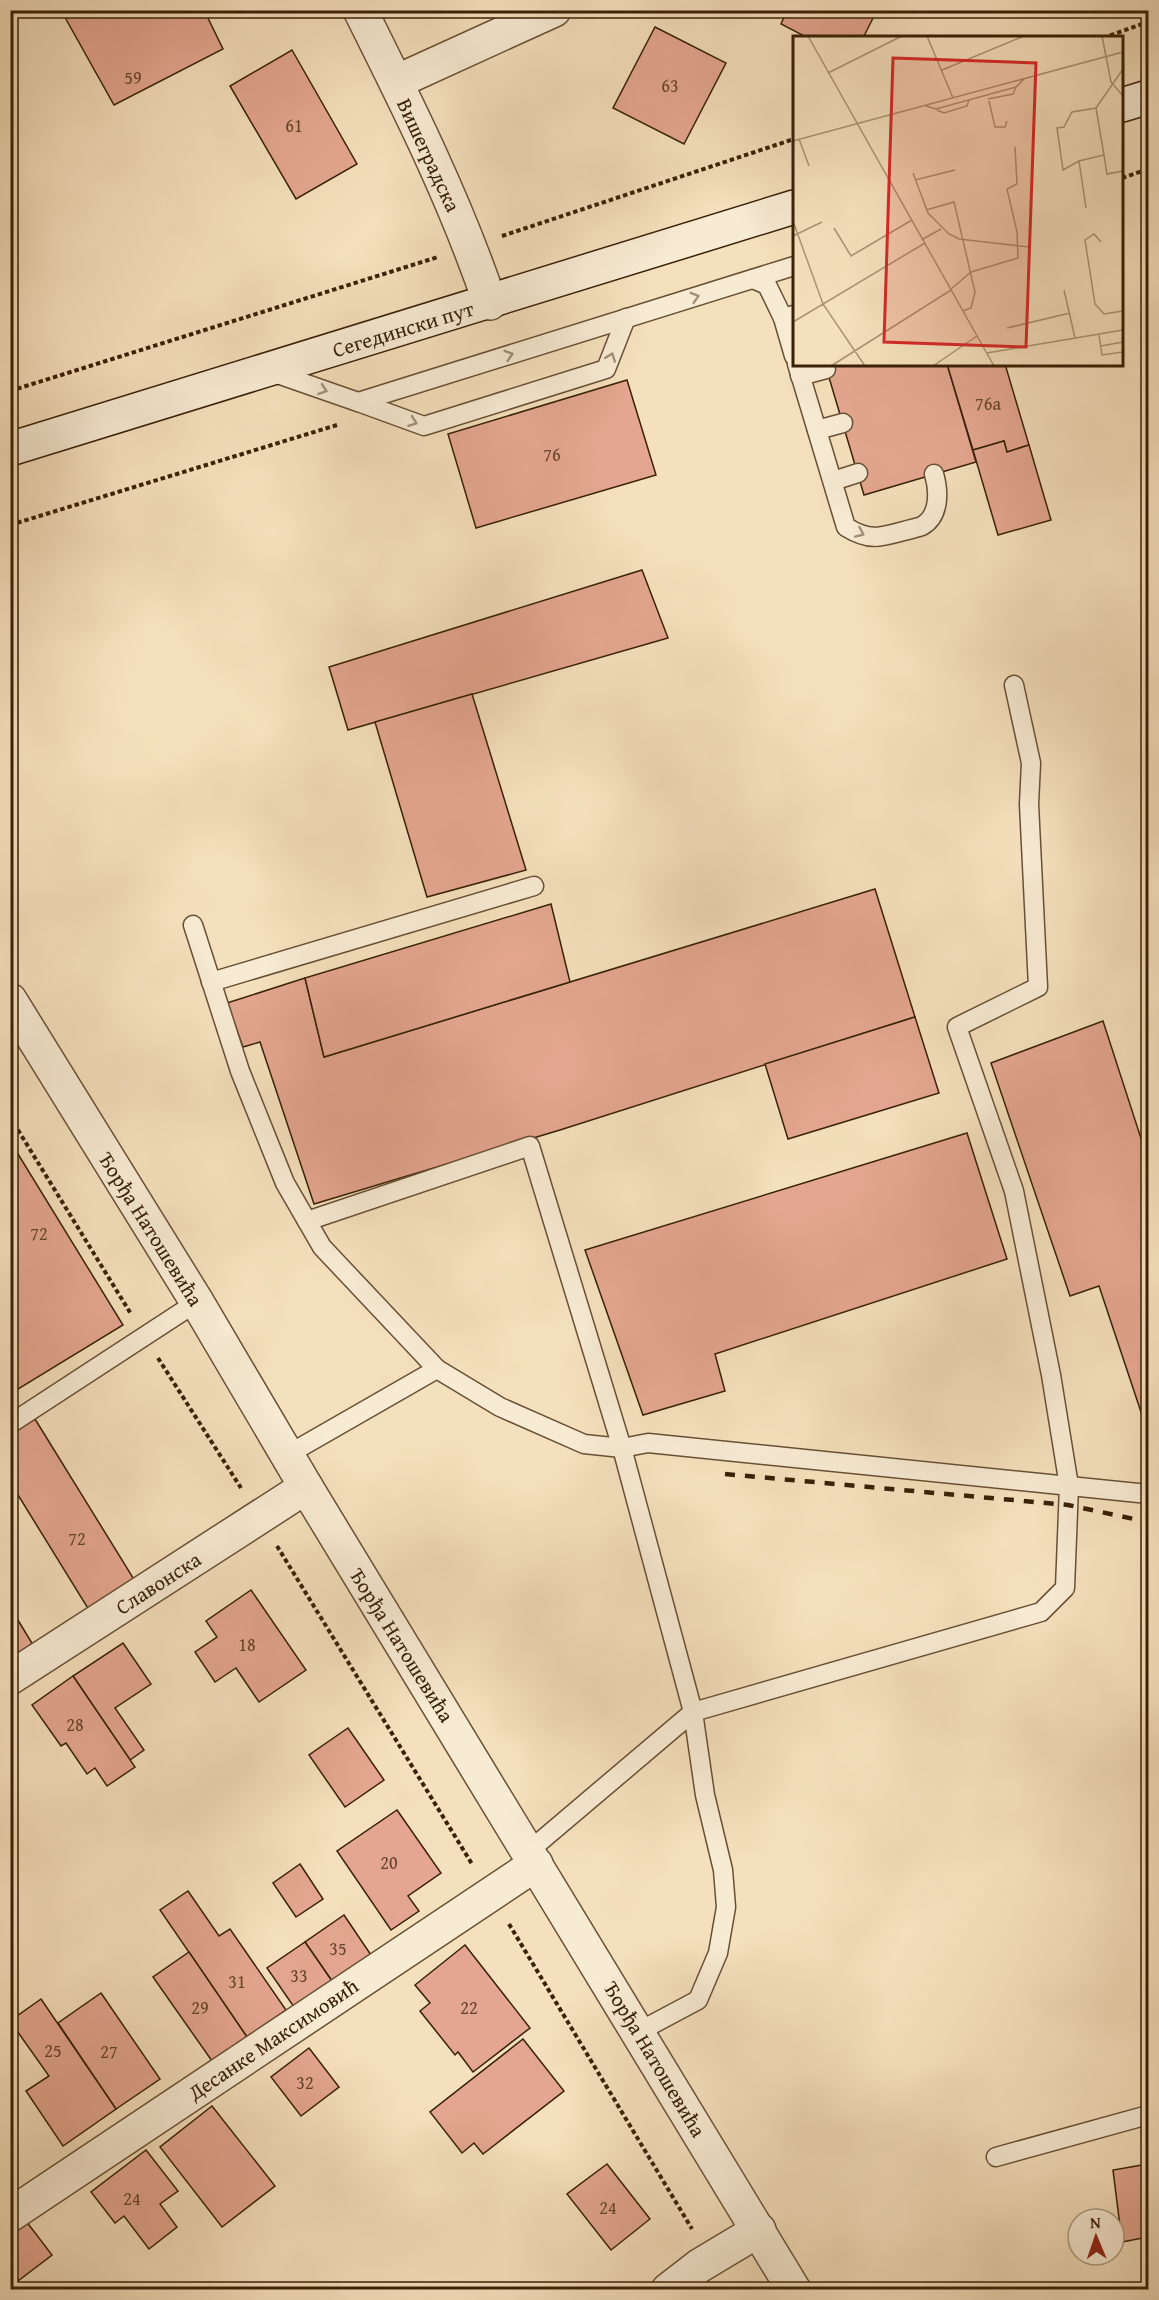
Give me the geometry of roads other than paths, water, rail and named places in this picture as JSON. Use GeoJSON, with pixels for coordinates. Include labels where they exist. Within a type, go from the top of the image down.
{"type":"FeatureCollection","features":[{"type":"Feature","properties":{"kind":"street","name":"Вишеградска"},"geometry":{"type":"LineString","coordinates":[[360,10],[396,82],[471,246],[490,303]]}},
{"type":"Feature","properties":{"kind":"street"},"geometry":{"type":"LineString","coordinates":[[396,82],[554,10]]}},
{"type":"Feature","properties":{"kind":"street"},"geometry":{"type":"LineString","coordinates":[[1123,105],[1149,97]]}},
{"type":"Feature","properties":{"kind":"street","name":"Сегедински пут"},"geometry":{"type":"LineString","coordinates":[[10,449],[490,303],[793,208]]}},
{"type":"Feature","properties":{"kind":"street","name":"Ђорђа Натошевића"},"geometry":{"type":"LineString","coordinates":[[10,1000],[197,1302],[286,1455],[533,1857],[794,2289]]}},
{"type":"Feature","properties":{"kind":"street","name":"Славонска"},"geometry":{"type":"LineString","coordinates":[[10,1678],[306,1487]]}},
{"type":"Feature","properties":{"kind":"street","name":"Десанке Максимовић"},"geometry":{"type":"LineString","coordinates":[[10,2215],[491,1894],[533,1857]]}},
{"type":"Feature","properties":{"kind":"street"},"geometry":{"type":"LineString","coordinates":[[668,2289],[759,2230]]}},
{"type":"Feature","properties":{"kind":"lane"},"geometry":{"type":"LineString","coordinates":[[358,402],[793,267]]}},
{"type":"Feature","properties":{"kind":"lane"},"geometry":{"type":"LineString","coordinates":[[753,279],[768,285],[789,316],[793,343]]}},
{"type":"Feature","properties":{"kind":"lane"},"geometry":{"type":"LineString","coordinates":[[268,371],[424,426],[606,369],[626,318]]}},
{"type":"Feature","properties":{"kind":"lane"},"geometry":{"type":"LineString","coordinates":[[826,369],[799,370],[846,527],[860,535],[876,538],[923,525],[935,509],[938,499],[938,486],[934,474]]}},
{"type":"Feature","properties":{"kind":"lane"},"geometry":{"type":"LineString","coordinates":[[817,430],[843,423]]}},
{"type":"Feature","properties":{"kind":"lane"},"geometry":{"type":"LineString","coordinates":[[833,481],[858,473]]}},
{"type":"Feature","properties":{"kind":"lane"},"geometry":{"type":"LineString","coordinates":[[533,1857],[693,1712],[1041,1612],[1065,1588],[1070,1486],[1051,1375],[1014,1191],[957,1027],[1038,987],[1029,815],[1031,763],[1014,685]]}},
{"type":"Feature","properties":{"kind":"lane"},"geometry":{"type":"LineString","coordinates":[[211,982],[534,886]]}},
{"type":"Feature","properties":{"kind":"lane"},"geometry":{"type":"LineString","coordinates":[[193,925],[244,1081],[285,1183],[322,1247],[437,1369],[500,1407],[584,1444],[622,1448],[648,1443],[1149,1494]]}},
{"type":"Feature","properties":{"kind":"lane"},"geometry":{"type":"LineString","coordinates":[[307,1221],[530,1146],[622,1448],[693,1712],[705,1795],[723,1870],[726,1907],[718,1953],[698,2000],[638,2032]]}},
{"type":"Feature","properties":{"kind":"lane"},"geometry":{"type":"LineString","coordinates":[[10,1424],[197,1302]]}},
{"type":"Feature","properties":{"kind":"lane"},"geometry":{"type":"LineString","coordinates":[[286,1455],[437,1369]]}},
{"type":"Feature","properties":{"kind":"lane"},"geometry":{"type":"LineString","coordinates":[[996,2157],[1149,2115]]}},
{"type":"Feature","properties":{"kind":"railway"},"geometry":{"type":"LineString","coordinates":[[725,1474],[1068,1505],[1148,1522]]}}]}
